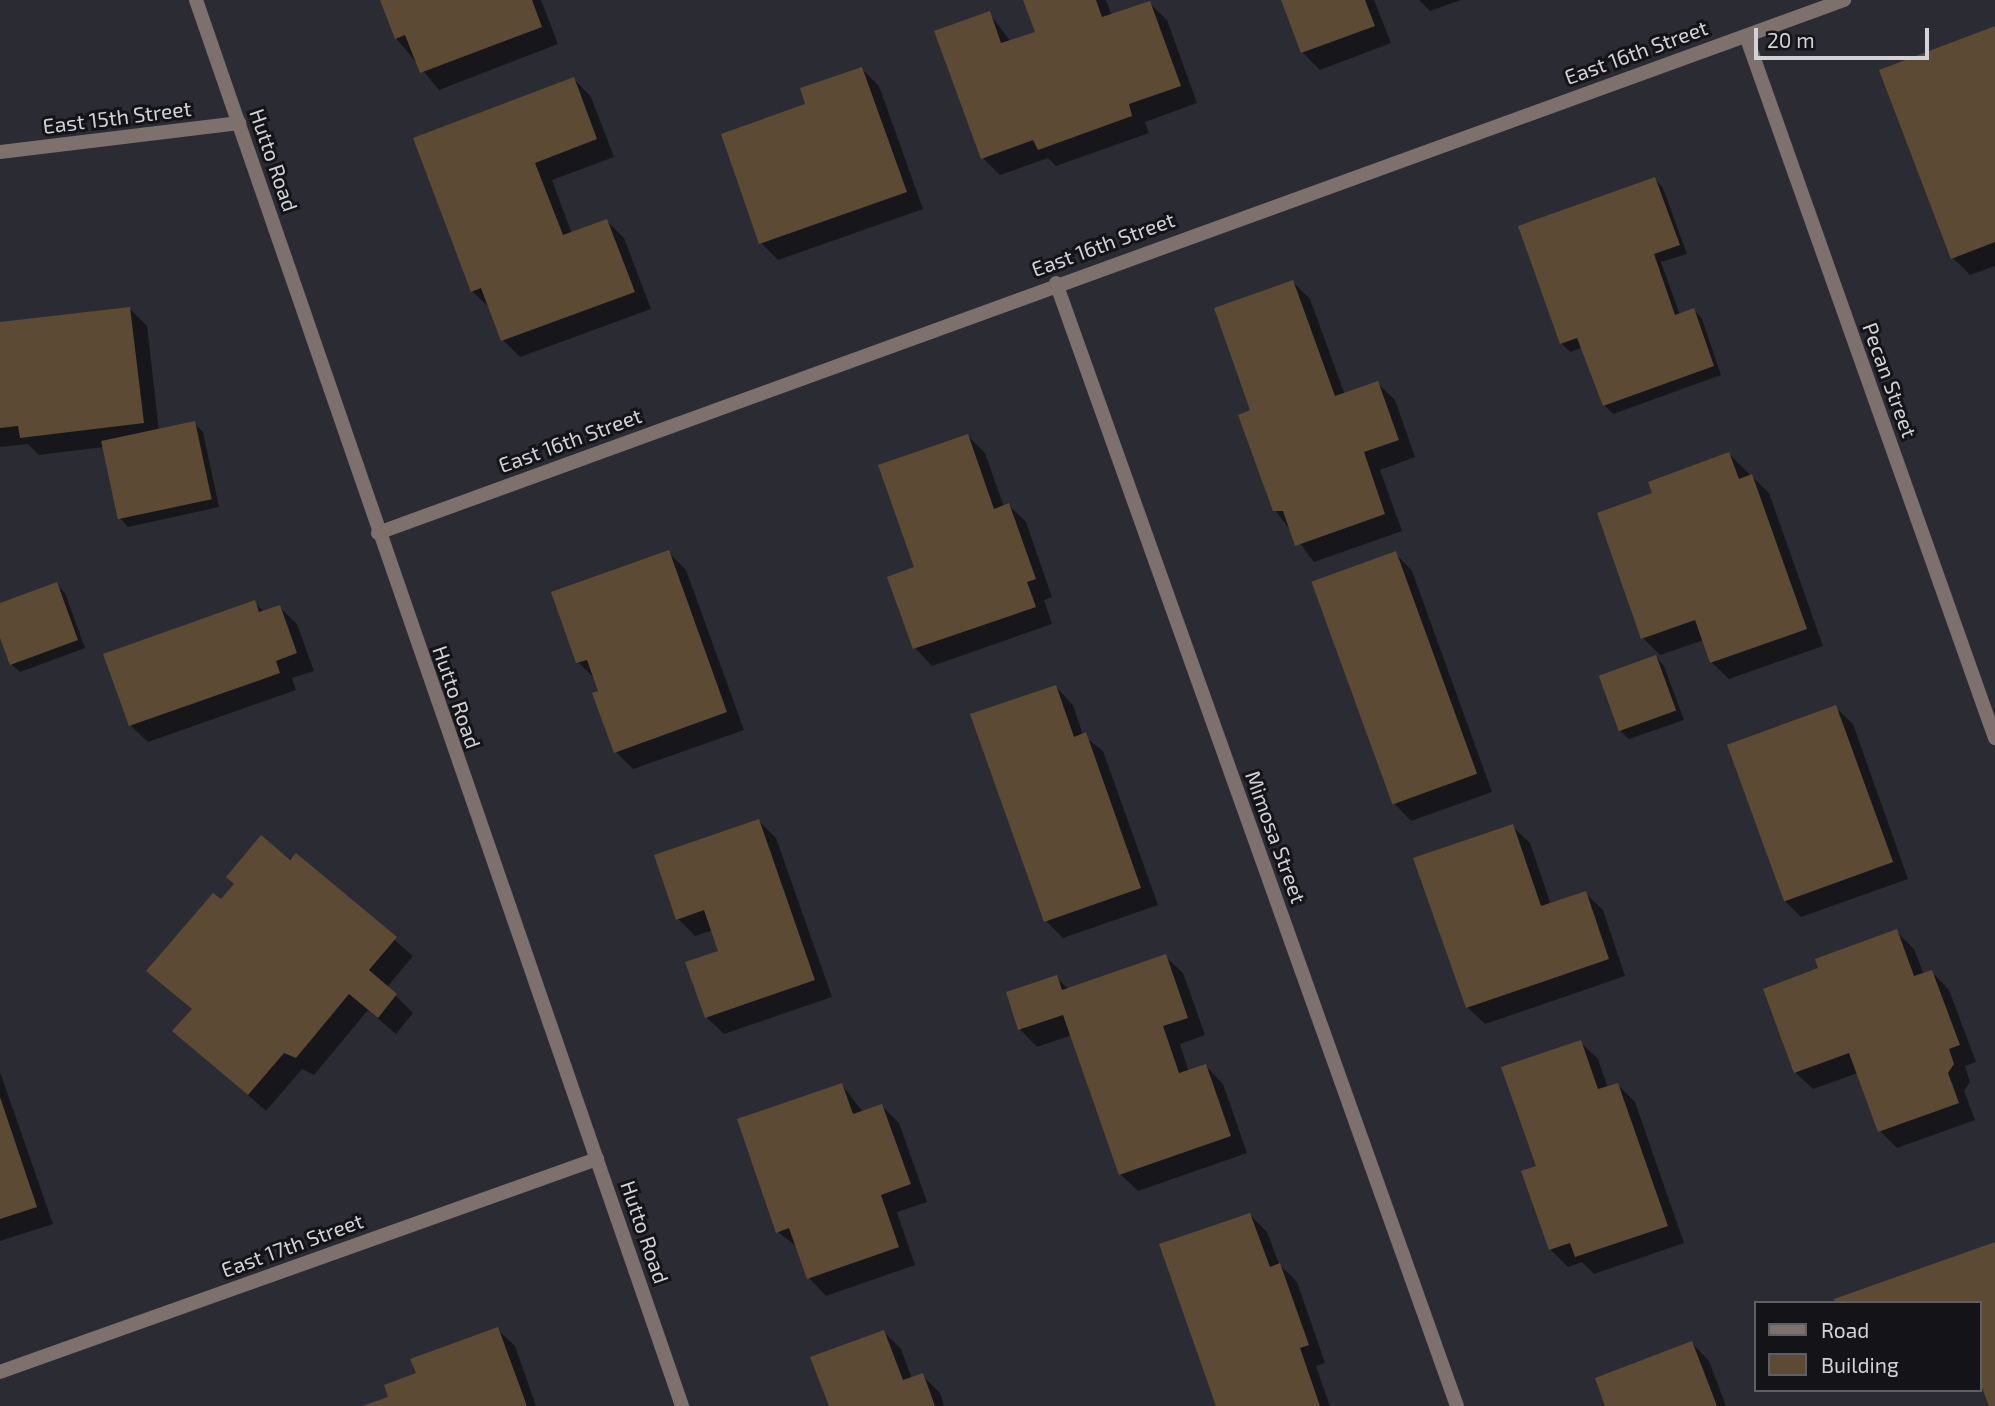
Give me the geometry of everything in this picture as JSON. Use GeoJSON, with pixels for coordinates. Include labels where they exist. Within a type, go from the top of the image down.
{"type":"FeatureCollection","features":[{"type":"Feature","properties":{"kind":"street","name":"Hutto Road"},"geometry":{"type":"LineString","coordinates":[[196,0],[378,533],[682,1406]]}},
{"type":"Feature","properties":{"kind":"street","name":"East 16th Street"},"geometry":{"type":"LineString","coordinates":[[378,533],[1056,283],[1844,0]]}},
{"type":"Feature","properties":{"kind":"street","name":"Pecan Street"},"geometry":{"type":"LineString","coordinates":[[1746,36],[1995,738]]}},
{"type":"Feature","properties":{"kind":"street","name":"East 15th Street"},"geometry":{"type":"LineString","coordinates":[[0,152],[239,123]]}},
{"type":"Feature","properties":{"kind":"street","name":"Mimosa Street"},"geometry":{"type":"LineString","coordinates":[[1056,283],[1457,1406]]}},
{"type":"Feature","properties":{"kind":"street","name":"East 17th Street"},"geometry":{"type":"LineString","coordinates":[[0,1372],[597,1159]]}},
{"type":"Feature","properties":{"kind":"building"},"geometry":{"type":"Polygon","coordinates":[[[380,0],[532,0],[542,27],[420,73],[405,35],[395,39],[380,0]]]}},
{"type":"Feature","properties":{"kind":"building"},"geometry":{"type":"Polygon","coordinates":[[[1023,0],[1096,0],[1102,17],[1150,1],[1181,86],[1129,104],[1132,116],[1038,150],[1033,140],[981,159],[934,31],[990,11],[1001,43],[1035,32],[1023,0]]]}},
{"type":"Feature","properties":{"kind":"building"},"geometry":{"type":"Polygon","coordinates":[[[1281,0],[1365,0],[1375,26],[1301,53],[1281,0]]]}},
{"type":"Feature","properties":{"kind":"building"},"geometry":{"type":"Polygon","coordinates":[[[1995,26],[1995,242],[1951,259],[1879,70],[1995,26]]]}},
{"type":"Feature","properties":{"kind":"building"},"geometry":{"type":"Polygon","coordinates":[[[862,67],[907,192],[759,244],[721,134],[805,104],[800,88],[862,67]]]}},
{"type":"Feature","properties":{"kind":"building"},"geometry":{"type":"Polygon","coordinates":[[[574,77],[597,139],[535,163],[563,235],[607,219],[635,292],[501,341],[481,288],[471,292],[413,138],[574,77]]]}},
{"type":"Feature","properties":{"kind":"building"},"geometry":{"type":"Polygon","coordinates":[[[1655,177],[1680,245],[1654,254],[1675,315],[1694,308],[1714,366],[1603,406],[1577,338],[1560,344],[1518,226],[1655,177]]]}},
{"type":"Feature","properties":{"kind":"building"},"geometry":{"type":"Polygon","coordinates":[[[1293,280],[1335,396],[1378,381],[1399,440],[1364,452],[1385,514],[1295,546],[1283,511],[1273,511],[1238,415],[1250,410],[1214,308],[1293,280]]]}},
{"type":"Feature","properties":{"kind":"building"},"geometry":{"type":"Polygon","coordinates":[[[130,307],[144,423],[20,438],[18,426],[0,428],[0,322],[130,307]]]}},
{"type":"Feature","properties":{"kind":"building"},"geometry":{"type":"Polygon","coordinates":[[[195,421],[212,499],[118,519],[101,441],[195,421]]]}},
{"type":"Feature","properties":{"kind":"building"},"geometry":{"type":"Polygon","coordinates":[[[968,434],[994,509],[1009,503],[1036,579],[1027,582],[1036,607],[913,649],[887,577],[914,567],[878,465],[968,434]]]}},
{"type":"Feature","properties":{"kind":"building"},"geometry":{"type":"Polygon","coordinates":[[[1729,452],[1739,479],[1752,474],[1807,629],[1710,663],[1695,620],[1641,639],[1597,513],[1652,493],[1648,482],[1729,452]]]}},
{"type":"Feature","properties":{"kind":"building"},"geometry":{"type":"Polygon","coordinates":[[[669,550],[727,712],[614,753],[592,693],[598,691],[587,660],[576,663],[551,592],[669,550]]]}},
{"type":"Feature","properties":{"kind":"building"},"geometry":{"type":"Polygon","coordinates":[[[1396,551],[1477,774],[1392,804],[1311,582],[1396,551]]]}},
{"type":"Feature","properties":{"kind":"building"},"geometry":{"type":"Polygon","coordinates":[[[57,582],[78,640],[10,665],[0,638],[0,603],[57,582]]]}},
{"type":"Feature","properties":{"kind":"building"},"geometry":{"type":"Polygon","coordinates":[[[255,600],[259,612],[280,605],[297,653],[276,661],[280,673],[129,726],[103,654],[255,600]]]}},
{"type":"Feature","properties":{"kind":"building"},"geometry":{"type":"Polygon","coordinates":[[[1656,655],[1676,710],[1619,731],[1599,676],[1656,655]]]}},
{"type":"Feature","properties":{"kind":"building"},"geometry":{"type":"Polygon","coordinates":[[[1056,685],[1074,737],[1086,732],[1141,888],[1044,922],[970,714],[1056,685]]]}},
{"type":"Feature","properties":{"kind":"building"},"geometry":{"type":"Polygon","coordinates":[[[1836,705],[1893,862],[1784,902],[1727,745],[1836,705]]]}},
{"type":"Feature","properties":{"kind":"building"},"geometry":{"type":"Polygon","coordinates":[[[759,819],[815,980],[705,1018],[685,962],[718,951],[704,910],[676,920],[654,855],[759,819]]]}},
{"type":"Feature","properties":{"kind":"building"},"geometry":{"type":"Polygon","coordinates":[[[1513,824],[1541,906],[1586,891],[1609,959],[1466,1008],[1413,858],[1513,824]]]}},
{"type":"Feature","properties":{"kind":"building"},"geometry":{"type":"Polygon","coordinates":[[[261,835],[290,860],[296,853],[397,937],[369,970],[397,994],[378,1018],[349,994],[296,1058],[284,1053],[248,1095],[172,1031],[192,1009],[146,971],[213,893],[221,899],[234,884],[226,877],[261,835]]]}},
{"type":"Feature","properties":{"kind":"building"},"geometry":{"type":"Polygon","coordinates":[[[1897,929],[1914,976],[1932,970],[1960,1045],[1949,1049],[1954,1064],[1948,1073],[1959,1103],[1878,1132],[1849,1053],[1794,1073],[1763,989],[1818,968],[1815,959],[1897,929]]]}},
{"type":"Feature","properties":{"kind":"building"},"geometry":{"type":"Polygon","coordinates":[[[1166,954],[1188,1018],[1163,1026],[1179,1073],[1206,1064],[1231,1136],[1119,1175],[1063,1015],[1018,1030],[1006,992],[1057,975],[1062,990],[1166,954]]]}},
{"type":"Feature","properties":{"kind":"building"},"geometry":{"type":"Polygon","coordinates":[[[1581,1040],[1598,1089],[1618,1083],[1668,1226],[1575,1257],[1570,1243],[1549,1250],[1521,1171],[1536,1166],[1501,1067],[1581,1040]]]}},
{"type":"Feature","properties":{"kind":"building"},"geometry":{"type":"Polygon","coordinates":[[[842,1083],[853,1114],[882,1104],[911,1184],[881,1195],[899,1247],[807,1279],[789,1228],[776,1233],[737,1119],[842,1083]]]}},
{"type":"Feature","properties":{"kind":"building"},"geometry":{"type":"Polygon","coordinates":[[[0,1097],[37,1207],[0,1219],[0,1097]]]}},
{"type":"Feature","properties":{"kind":"building"},"geometry":{"type":"Polygon","coordinates":[[[1250,1213],[1270,1267],[1280,1263],[1309,1345],[1300,1348],[1320,1406],[1216,1406],[1159,1244],[1250,1213]]]}},
{"type":"Feature","properties":{"kind":"building"},"geometry":{"type":"Polygon","coordinates":[[[1995,1242],[1995,1406],[1989,1406],[1981,1385],[1981,1301],[1834,1299],[1995,1242]]]}},
{"type":"Feature","properties":{"kind":"building"},"geometry":{"type":"Polygon","coordinates":[[[498,1327],[527,1406],[362,1406],[388,1397],[384,1385],[416,1373],[410,1359],[498,1327]]]}},
{"type":"Feature","properties":{"kind":"building"},"geometry":{"type":"Polygon","coordinates":[[[884,1330],[903,1380],[923,1373],[935,1406],[829,1406],[810,1357],[884,1330]]]}},
{"type":"Feature","properties":{"kind":"building"},"geometry":{"type":"Polygon","coordinates":[[[1692,1341],[1717,1406],[1605,1406],[1595,1378],[1692,1341]]]}}]}
